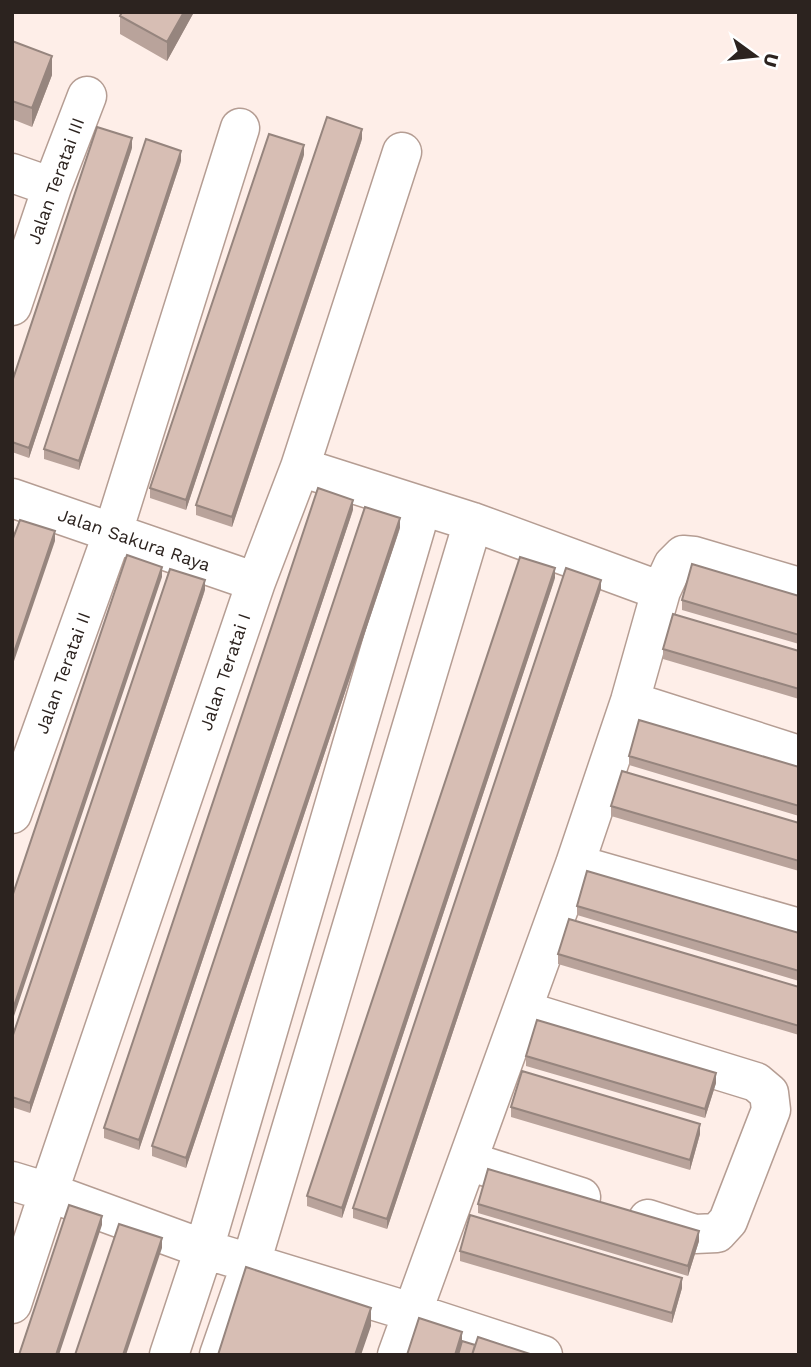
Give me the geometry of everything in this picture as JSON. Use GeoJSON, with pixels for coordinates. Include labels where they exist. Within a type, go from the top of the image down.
{"type":"FeatureCollection","features":[{"type":"Feature","properties":{"kind":"street","name":"Jalan Teratai III"},"geometry":{"type":"LineString","coordinates":[[12,306],[52,187],[87,96]]}},
{"type":"Feature","properties":{"kind":"street","name":"Jalan Teratai II"},"geometry":{"type":"LineString","coordinates":[[12,814],[113,532],[240,128]]}},
{"type":"Feature","properties":{"kind":"street","name":"Jalan Teratai I"},"geometry":{"type":"LineString","coordinates":[[12,1304],[256,582],[300,467],[402,152]]}},
{"type":"Feature","properties":{"kind":"street"},"geometry":{"type":"LineString","coordinates":[[12,173],[52,187]]}},
{"type":"Feature","properties":{"kind":"street"},"geometry":{"type":"LineString","coordinates":[[300,467],[473,522],[661,592]]}},
{"type":"Feature","properties":{"kind":"street","name":"Jalan Sakura Raya"},"geometry":{"type":"LineString","coordinates":[[12,498],[256,582]]}},
{"type":"Feature","properties":{"kind":"street"},"geometry":{"type":"LineString","coordinates":[[169,1355],[204,1249],[422,506]]}},
{"type":"Feature","properties":{"kind":"street"},"geometry":{"type":"LineString","coordinates":[[219,1355],[251,1263],[473,522]]}},
{"type":"Feature","properties":{"kind":"street"},"geometry":{"type":"LineString","coordinates":[[397,1355],[575,864],[630,701],[661,592],[673,565],[683,555],[694,556],[799,587]]}},
{"type":"Feature","properties":{"kind":"street"},"geometry":{"type":"LineString","coordinates":[[630,701],[799,755]]}},
{"type":"Feature","properties":{"kind":"street"},"geometry":{"type":"LineString","coordinates":[[575,864],[799,928]]}},
{"type":"Feature","properties":{"kind":"street"},"geometry":{"type":"LineString","coordinates":[[468,1161],[695,1234],[717,1233],[727,1221],[771,1110],[769,1093],[756,1082],[522,1010]]}},
{"type":"Feature","properties":{"kind":"street"},"geometry":{"type":"LineString","coordinates":[[12,1181],[204,1249],[543,1355]]}},
{"type":"Feature","properties":{"kind":"building"},"geometry":{"type":"Polygon","coordinates":[[[122,12],[184,12],[167,42],[120,16],[122,12]]]}},
{"type":"Feature","properties":{"kind":"building"},"geometry":{"type":"Polygon","coordinates":[[[12,41],[52,56],[32,108],[12,101],[12,41]]]}},
{"type":"Feature","properties":{"kind":"building"},"geometry":{"type":"Polygon","coordinates":[[[327,117],[362,129],[232,517],[196,505],[327,117]]]}},
{"type":"Feature","properties":{"kind":"building"},"geometry":{"type":"Polygon","coordinates":[[[97,127],[132,138],[29,448],[12,442],[12,382],[97,127]]]}},
{"type":"Feature","properties":{"kind":"building"},"geometry":{"type":"Polygon","coordinates":[[[269,134],[304,145],[186,500],[150,488],[269,134]]]}},
{"type":"Feature","properties":{"kind":"building"},"geometry":{"type":"Polygon","coordinates":[[[146,139],[181,151],[79,461],[44,449],[146,139]]]}},
{"type":"Feature","properties":{"kind":"building"},"geometry":{"type":"Polygon","coordinates":[[[318,488],[353,500],[139,1140],[104,1128],[318,488]]]}},
{"type":"Feature","properties":{"kind":"building"},"geometry":{"type":"Polygon","coordinates":[[[365,507],[400,518],[186,1158],[152,1146],[365,507]]]}},
{"type":"Feature","properties":{"kind":"building"},"geometry":{"type":"Polygon","coordinates":[[[20,520],[55,531],[12,658],[12,541],[20,520]]]}},
{"type":"Feature","properties":{"kind":"building"},"geometry":{"type":"Polygon","coordinates":[[[127,555],[162,567],[12,1012],[12,897],[127,555]]]}},
{"type":"Feature","properties":{"kind":"building"},"geometry":{"type":"Polygon","coordinates":[[[520,557],[555,568],[342,1208],[307,1196],[520,557]]]}},
{"type":"Feature","properties":{"kind":"building"},"geometry":{"type":"Polygon","coordinates":[[[692,564],[799,596],[799,635],[682,600],[692,564]]]}},
{"type":"Feature","properties":{"kind":"building"},"geometry":{"type":"Polygon","coordinates":[[[566,568],[601,580],[387,1219],[353,1208],[566,568]]]}},
{"type":"Feature","properties":{"kind":"building"},"geometry":{"type":"Polygon","coordinates":[[[170,569],[205,580],[30,1103],[12,1097],[12,1038],[170,569]]]}},
{"type":"Feature","properties":{"kind":"building"},"geometry":{"type":"Polygon","coordinates":[[[673,614],[799,651],[799,689],[663,649],[673,614]]]}},
{"type":"Feature","properties":{"kind":"building"},"geometry":{"type":"Polygon","coordinates":[[[639,720],[799,767],[799,806],[629,756],[639,720]]]}},
{"type":"Feature","properties":{"kind":"building"},"geometry":{"type":"Polygon","coordinates":[[[622,771],[799,823],[799,861],[611,806],[622,771]]]}},
{"type":"Feature","properties":{"kind":"building"},"geometry":{"type":"Polygon","coordinates":[[[587,871],[799,933],[799,971],[577,906],[587,871]]]}},
{"type":"Feature","properties":{"kind":"building"},"geometry":{"type":"Polygon","coordinates":[[[569,919],[799,987],[799,1026],[558,954],[569,919]]]}},
{"type":"Feature","properties":{"kind":"building"},"geometry":{"type":"Polygon","coordinates":[[[537,1020],[716,1073],[705,1109],[526,1056],[537,1020]]]}},
{"type":"Feature","properties":{"kind":"building"},"geometry":{"type":"Polygon","coordinates":[[[522,1071],[700,1124],[690,1160],[511,1107],[522,1071]]]}},
{"type":"Feature","properties":{"kind":"building"},"geometry":{"type":"Polygon","coordinates":[[[488,1169],[699,1231],[688,1266],[478,1204],[488,1169]]]}},
{"type":"Feature","properties":{"kind":"building"},"geometry":{"type":"Polygon","coordinates":[[[69,1205],[102,1216],[56,1355],[19,1355],[69,1205]]]}},
{"type":"Feature","properties":{"kind":"building"},"geometry":{"type":"Polygon","coordinates":[[[470,1215],[682,1278],[672,1313],[460,1251],[470,1215]]]}},
{"type":"Feature","properties":{"kind":"building"},"geometry":{"type":"Polygon","coordinates":[[[119,1224],[162,1238],[123,1355],[75,1355],[119,1224]]]}},
{"type":"Feature","properties":{"kind":"building"},"geometry":{"type":"Polygon","coordinates":[[[246,1267],[371,1308],[355,1355],[218,1355],[246,1267]]]}},
{"type":"Feature","properties":{"kind":"building"},"geometry":{"type":"Polygon","coordinates":[[[419,1318],[462,1332],[455,1355],[407,1355],[419,1318]]]}},
{"type":"Feature","properties":{"kind":"building"},"geometry":{"type":"Polygon","coordinates":[[[478,1337],[533,1355],[472,1355],[478,1337]]]}},
{"type":"Feature","properties":{"kind":"building"},"geometry":{"type":"Polygon","coordinates":[[[462,1341],[475,1345],[472,1355],[458,1355],[462,1341]]]}}]}
